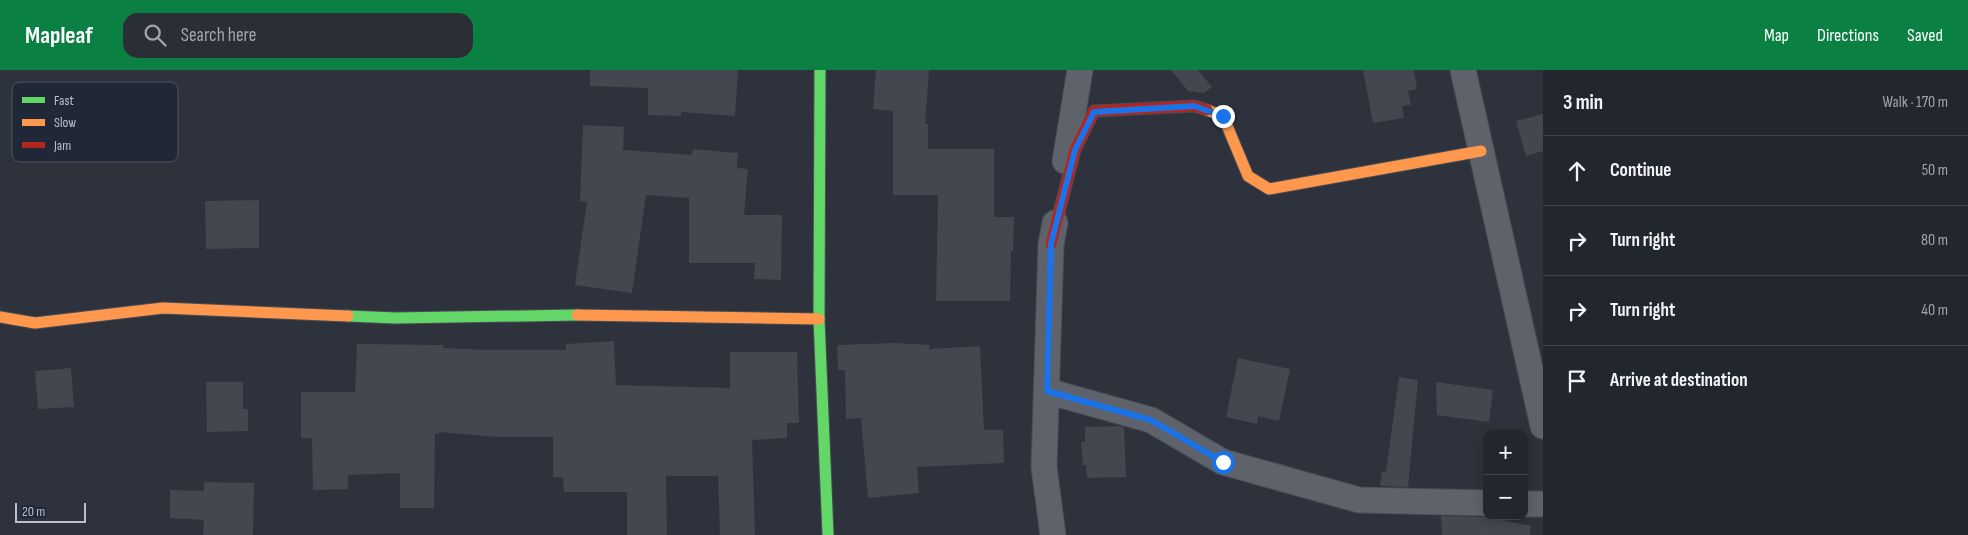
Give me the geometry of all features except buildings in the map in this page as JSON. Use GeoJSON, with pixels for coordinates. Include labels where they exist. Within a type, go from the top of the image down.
{"type":"FeatureCollection","features":[{"type":"Feature","properties":{"kind":"street"},"geometry":{"type":"LineString","coordinates":[[820,70],[819,319],[828,535]]}},
{"type":"Feature","properties":{"kind":"street"},"geometry":{"type":"LineString","coordinates":[[1053,535],[1044,467],[1051,244],[1080,70]]}},
{"type":"Feature","properties":{"kind":"street"},"geometry":{"type":"LineString","coordinates":[[1463,70],[1543,426]]}},
{"type":"Feature","properties":{"kind":"street"},"geometry":{"type":"LineString","coordinates":[[1051,244],[1075,150],[1094,112],[1194,106],[1223,116],[1248,176],[1269,189],[1481,151]]}},
{"type":"Feature","properties":{"kind":"street"},"geometry":{"type":"LineString","coordinates":[[0,317],[35,323],[163,308],[396,318],[613,314],[819,319]]}},
{"type":"Feature","properties":{"kind":"street"},"geometry":{"type":"LineString","coordinates":[[1047,391],[1151,420],[1223,462],[1359,500],[1483,503]]}},
{"type":"Feature","properties":{"kind":"street"},"geometry":{"type":"LineString","coordinates":[[1528,504],[1543,504]]}},
{"type":"Feature","properties":{"kind":"traffic: fast"},"geometry":{"type":"LineString","coordinates":[[820,70],[819,319],[828,535]]}},
{"type":"Feature","properties":{"kind":"traffic: fast"},"geometry":{"type":"LineString","coordinates":[[348,316],[396,318],[577,315]]}},
{"type":"Feature","properties":{"kind":"traffic: slow"},"geometry":{"type":"LineString","coordinates":[[1207,110],[1223,116],[1248,176],[1269,189],[1481,151]]}},
{"type":"Feature","properties":{"kind":"traffic: slow"},"geometry":{"type":"LineString","coordinates":[[0,317],[35,323],[163,308],[348,316]]}},
{"type":"Feature","properties":{"kind":"traffic: slow"},"geometry":{"type":"LineString","coordinates":[[577,315],[819,319]]}},
{"type":"Feature","properties":{"kind":"traffic: jam"},"geometry":{"type":"LineString","coordinates":[[1051,244],[1075,150],[1094,111],[1194,106],[1207,110]]}},
{"type":"Feature","properties":{"kind":"route"},"geometry":{"type":"LineString","coordinates":[[1223,116],[1194,106],[1094,112],[1075,150],[1051,244],[1047,391],[1151,420],[1223,462]]}}]}
